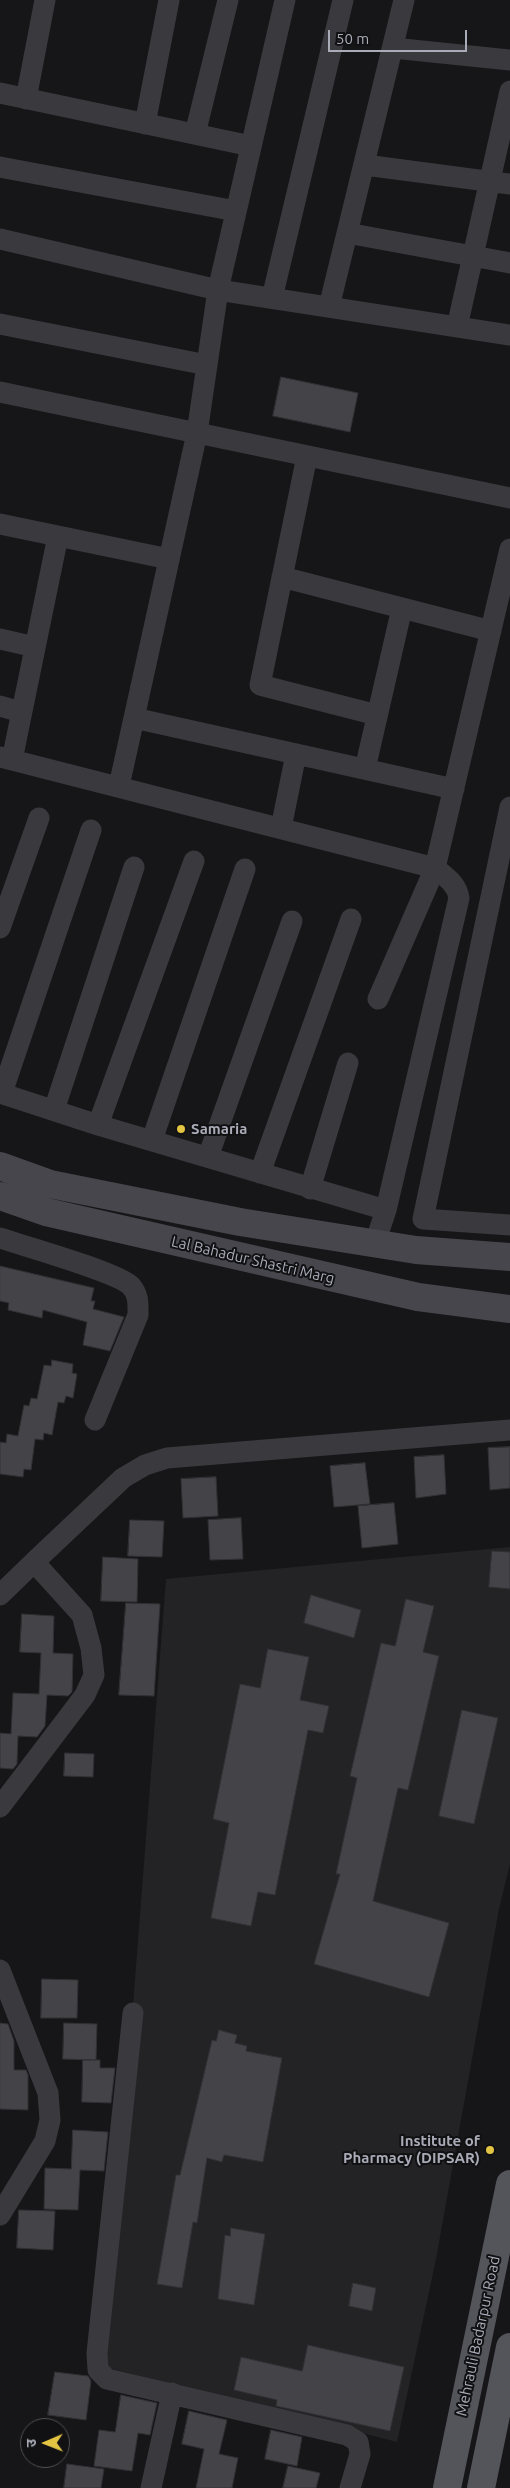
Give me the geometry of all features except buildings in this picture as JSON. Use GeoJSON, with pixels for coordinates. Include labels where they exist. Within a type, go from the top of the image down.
{"type":"FeatureCollection","features":[{"type":"Feature","properties":{"kind":"main road"},"geometry":{"type":"LineString","coordinates":[[0,1166],[50,1184],[240,1222],[416,1250],[510,1257]]}},
{"type":"Feature","properties":{"kind":"main road","name":"Lal Bahadur Shastri Marg"},"geometry":{"type":"LineString","coordinates":[[0,1196],[46,1212],[418,1297],[510,1308]]}},
{"type":"Feature","properties":{"kind":"main road","name":"Mehrauli Badarpur Road"},"geometry":{"type":"LineString","coordinates":[[447,2488],[510,2184]]}},
{"type":"Feature","properties":{"kind":"main road"},"geometry":{"type":"LineString","coordinates":[[481,2488],[510,2347]]}},
{"type":"Feature","properties":{"kind":"street"},"geometry":{"type":"LineString","coordinates":[[26,98],[45,0]]}},
{"type":"Feature","properties":{"kind":"street"},"geometry":{"type":"LineString","coordinates":[[195,134],[228,0]]}},
{"type":"Feature","properties":{"kind":"street"},"geometry":{"type":"LineString","coordinates":[[119,786],[197,433],[218,290],[285,0]]}},
{"type":"Feature","properties":{"kind":"street"},"geometry":{"type":"LineString","coordinates":[[272,298],[343,0]]}},
{"type":"Feature","properties":{"kind":"street"},"geometry":{"type":"LineString","coordinates":[[328,307],[404,0]]}},
{"type":"Feature","properties":{"kind":"street"},"geometry":{"type":"LineString","coordinates":[[145,124],[166,1]]}},
{"type":"Feature","properties":{"kind":"street"},"geometry":{"type":"LineString","coordinates":[[393,48],[510,60]]}},
{"type":"Feature","properties":{"kind":"street"},"geometry":{"type":"LineString","coordinates":[[457,327],[473,256],[500,183],[510,92]]}},
{"type":"Feature","properties":{"kind":"street"},"geometry":{"type":"LineString","coordinates":[[0,93],[251,146]]}},
{"type":"Feature","properties":{"kind":"street"},"geometry":{"type":"LineString","coordinates":[[364,165],[500,183]]}},
{"type":"Feature","properties":{"kind":"street"},"geometry":{"type":"LineString","coordinates":[[0,167],[236,211]]}},
{"type":"Feature","properties":{"kind":"street"},"geometry":{"type":"LineString","coordinates":[[347,233],[510,263]]}},
{"type":"Feature","properties":{"kind":"street"},"geometry":{"type":"LineString","coordinates":[[0,239],[218,290],[510,335]]}},
{"type":"Feature","properties":{"kind":"street"},"geometry":{"type":"LineString","coordinates":[[0,324],[207,365]]}},
{"type":"Feature","properties":{"kind":"street"},"geometry":{"type":"LineString","coordinates":[[0,392],[510,498]]}},
{"type":"Feature","properties":{"kind":"street"},"geometry":{"type":"LineString","coordinates":[[307,456],[260,685],[377,715]]}},
{"type":"Feature","properties":{"kind":"street"},"geometry":{"type":"LineString","coordinates":[[0,524],[169,559]]}},
{"type":"Feature","properties":{"kind":"street"},"geometry":{"type":"LineString","coordinates":[[58,536],[21,712],[6,758],[435,868],[449,879],[458,890],[459,898],[386,1210],[375,1243]]}},
{"type":"Feature","properties":{"kind":"street"},"geometry":{"type":"LineString","coordinates":[[378,999],[435,868],[510,549]]}},
{"type":"Feature","properties":{"kind":"street"},"geometry":{"type":"LineString","coordinates":[[282,577],[491,631]]}},
{"type":"Feature","properties":{"kind":"street"},"geometry":{"type":"LineString","coordinates":[[365,769],[402,608]]}},
{"type":"Feature","properties":{"kind":"street"},"geometry":{"type":"LineString","coordinates":[[0,639],[35,647]]}},
{"type":"Feature","properties":{"kind":"street"},"geometry":{"type":"LineString","coordinates":[[0,706],[21,712]]}},
{"type":"Feature","properties":{"kind":"street"},"geometry":{"type":"LineString","coordinates":[[134,718],[454,789]]}},
{"type":"Feature","properties":{"kind":"street"},"geometry":{"type":"LineString","coordinates":[[281,828],[296,754]]}},
{"type":"Feature","properties":{"kind":"street"},"geometry":{"type":"LineString","coordinates":[[510,807],[423,1219],[510,1225]]}},
{"type":"Feature","properties":{"kind":"street"},"geometry":{"type":"LineString","coordinates":[[0,928],[39,818]]}},
{"type":"Feature","properties":{"kind":"street"},"geometry":{"type":"LineString","coordinates":[[91,830],[1,1093],[98,1125],[386,1210]]}},
{"type":"Feature","properties":{"kind":"street"},"geometry":{"type":"LineString","coordinates":[[98,1125],[194,861]]}},
{"type":"Feature","properties":{"kind":"street"},"geometry":{"type":"LineString","coordinates":[[54,1110],[134,867]]}},
{"type":"Feature","properties":{"kind":"street"},"geometry":{"type":"LineString","coordinates":[[152,1140],[245,869]]}},
{"type":"Feature","properties":{"kind":"street"},"geometry":{"type":"LineString","coordinates":[[260,1173],[351,919]]}},
{"type":"Feature","properties":{"kind":"street"},"geometry":{"type":"LineString","coordinates":[[208,1157],[292,921]]}},
{"type":"Feature","properties":{"kind":"street"},"geometry":{"type":"LineString","coordinates":[[310,1189],[348,1063]]}},
{"type":"Feature","properties":{"kind":"street"},"geometry":{"type":"LineString","coordinates":[[0,1238],[102,1272],[130,1286],[139,1298],[138,1315],[95,1420]]}},
{"type":"Feature","properties":{"kind":"street"},"geometry":{"type":"LineString","coordinates":[[0,1595],[123,1478],[145,1465],[167,1458],[510,1430]]}},
{"type":"Feature","properties":{"kind":"street"},"geometry":{"type":"LineString","coordinates":[[0,1807],[85,1696],[94,1675],[91,1648],[82,1615],[34,1562]]}},
{"type":"Feature","properties":{"kind":"street"},"geometry":{"type":"LineString","coordinates":[[0,1970],[48,2093],[50,2120],[45,2142],[0,2214]]}},
{"type":"Feature","properties":{"kind":"street"},"geometry":{"type":"LineString","coordinates":[[133,2013],[97,2353],[98,2370],[107,2378],[347,2435],[358,2442],[360,2454],[350,2488]]}},
{"type":"Feature","properties":{"kind":"street"},"geometry":{"type":"LineString","coordinates":[[151,2488],[172,2394]]}},
{"type":"Feature","properties":{"kind":"shaded area"},"geometry":{"type":"Polygon","coordinates":[[[510,1547],[510,1864],[499,1909],[436,2259],[397,2442],[105,2367],[166,1579],[510,1547]]]}},
{"type":"Feature","properties":{"kind":"place","name":"Samaria"},"geometry":{"type":"Point","coordinates":[181,1129]}},
{"type":"Feature","properties":{"kind":"place","name":"Institute of Pharmacy (DIPSAR)"},"geometry":{"type":"Point","coordinates":[490,2150]}}]}
